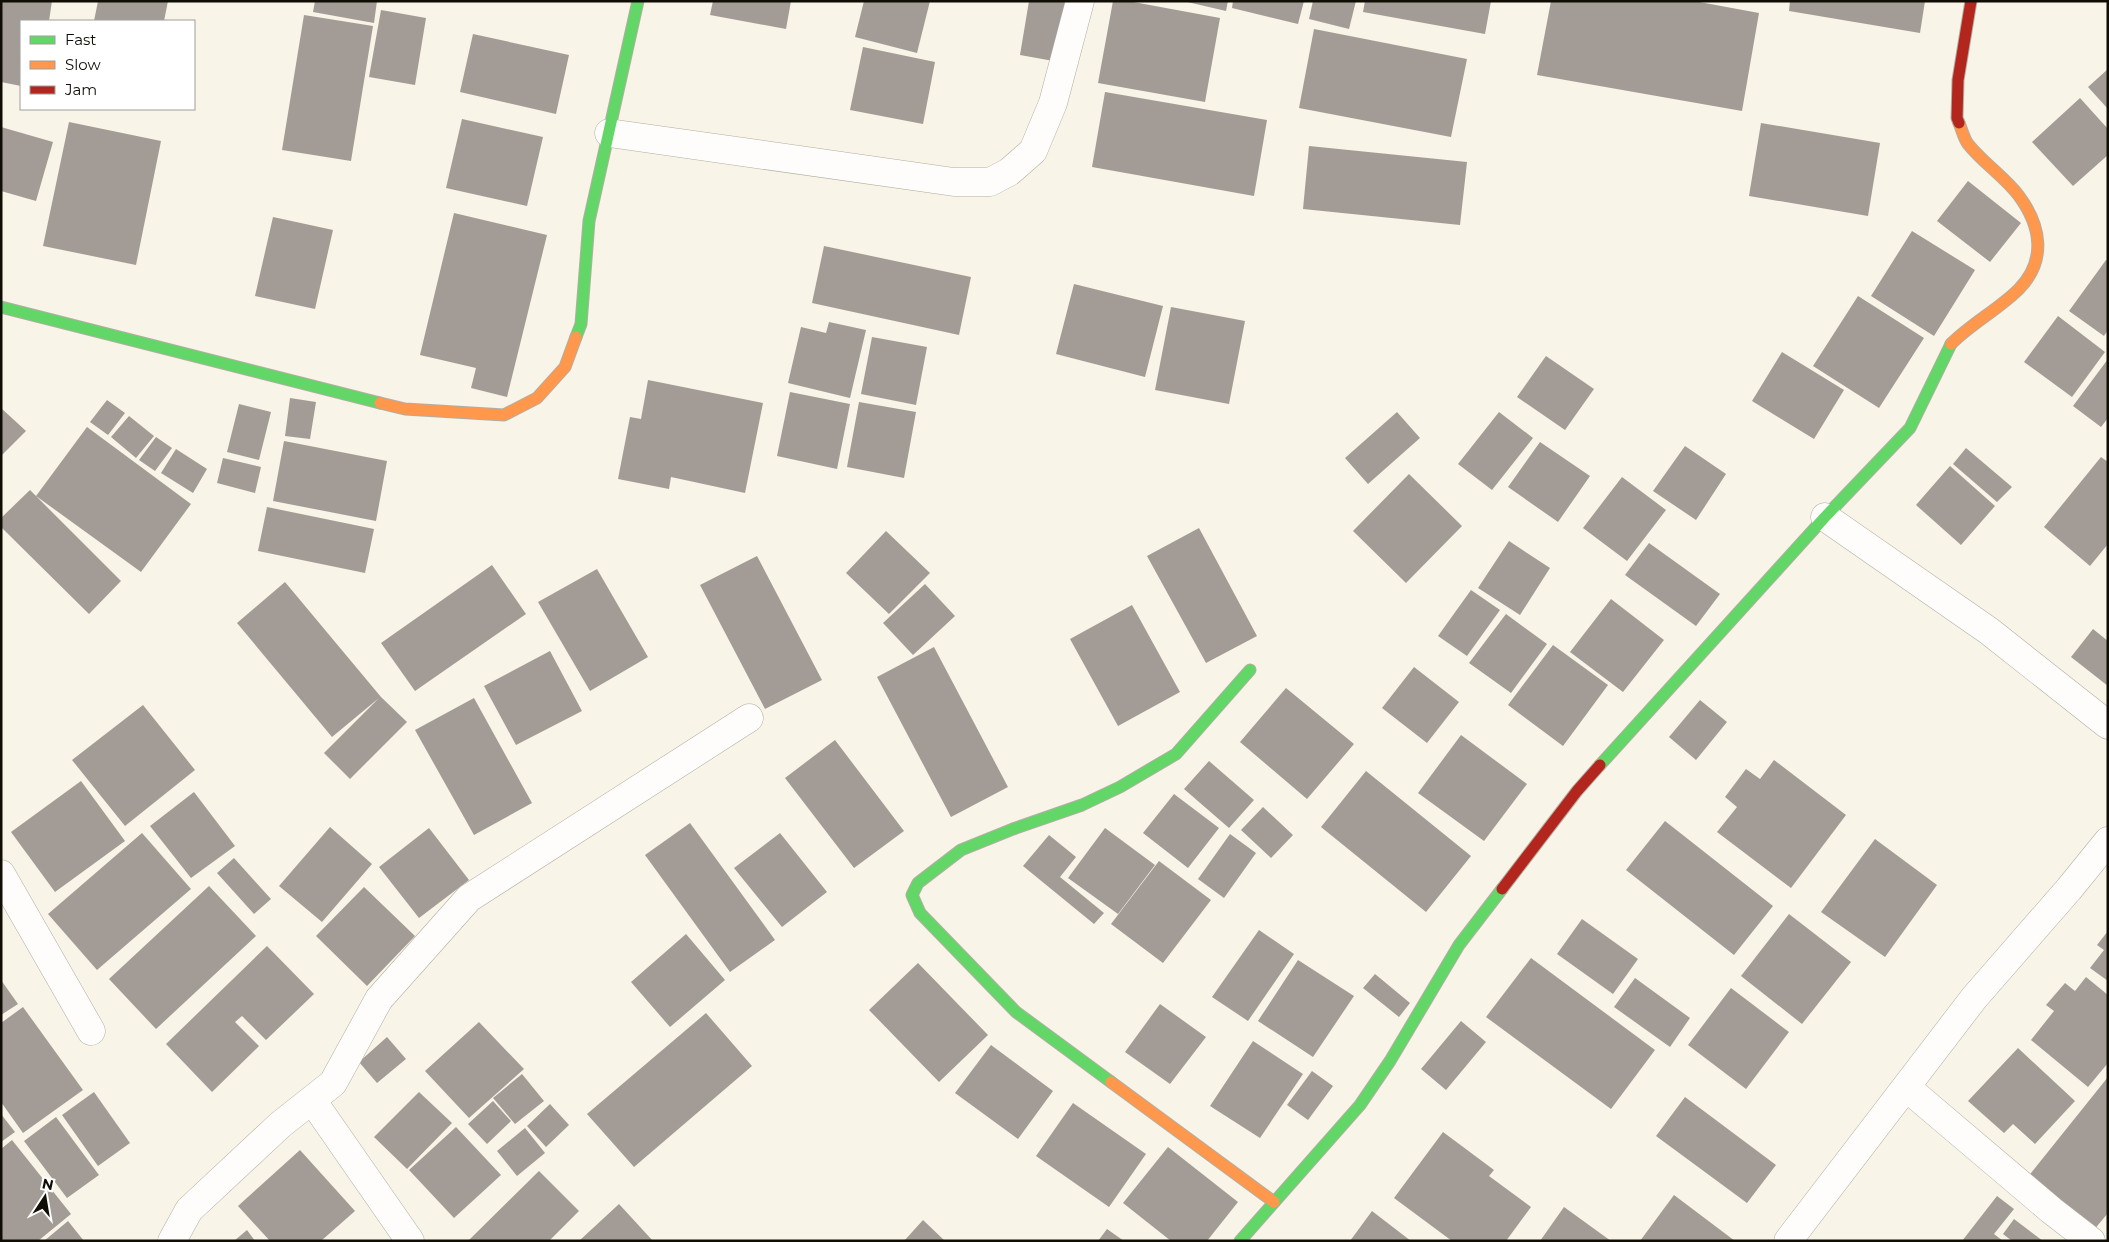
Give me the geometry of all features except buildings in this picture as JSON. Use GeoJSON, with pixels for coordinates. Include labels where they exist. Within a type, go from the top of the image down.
{"type":"FeatureCollection","features":[{"type":"Feature","properties":{"kind":"street"},"geometry":{"type":"LineString","coordinates":[[1,307],[406,409],[504,415],[537,398],[565,367],[581,324],[589,221],[638,1]]}},
{"type":"Feature","properties":{"kind":"street"},"geometry":{"type":"LineString","coordinates":[[609,132],[954,182],[990,182],[1010,172],[1033,151],[1053,103],[1080,1]]}},
{"type":"Feature","properties":{"kind":"street"},"geometry":{"type":"LineString","coordinates":[[1240,1241],[1360,1105],[1390,1061],[1459,945],[1576,791],[1825,517],[1910,428],[1951,344],[1962,333],[2019,289],[2030,275],[2038,255],[2038,231],[2019,196],[1967,143],[1957,118],[1958,80],[1971,1]]}},
{"type":"Feature","properties":{"kind":"street"},"geometry":{"type":"LineString","coordinates":[[1825,517],[1989,631],[2108,725]]}},
{"type":"Feature","properties":{"kind":"street"},"geometry":{"type":"LineString","coordinates":[[1250,670],[1176,754],[1120,788],[1082,805],[1013,829],[961,850],[918,883],[912,895],[920,913],[1016,1012],[1274,1202]]}},
{"type":"Feature","properties":{"kind":"street"},"geometry":{"type":"LineString","coordinates":[[172,1241],[189,1210],[280,1125],[333,1083],[379,999],[469,898],[749,718]]}},
{"type":"Feature","properties":{"kind":"street"},"geometry":{"type":"LineString","coordinates":[[1788,1241],[1974,998],[2108,841]]}},
{"type":"Feature","properties":{"kind":"street"},"geometry":{"type":"LineString","coordinates":[[1,874],[91,1031]]}},
{"type":"Feature","properties":{"kind":"street"},"geometry":{"type":"LineString","coordinates":[[1906,1087],[2051,1210],[2091,1241]]}},
{"type":"Feature","properties":{"kind":"street"},"geometry":{"type":"LineString","coordinates":[[312,1100],[410,1241]]}},
{"type":"Feature","properties":{"kind":"traffic: fast"},"geometry":{"type":"LineString","coordinates":[[576,337],[581,324],[589,221],[638,1]]}},
{"type":"Feature","properties":{"kind":"traffic: fast"},"geometry":{"type":"LineString","coordinates":[[1,307],[380,403]]}},
{"type":"Feature","properties":{"kind":"traffic: fast"},"geometry":{"type":"LineString","coordinates":[[1600,765],[1825,517],[1910,428],[1951,344]]}},
{"type":"Feature","properties":{"kind":"traffic: fast"},"geometry":{"type":"LineString","coordinates":[[1111,1082],[1016,1012],[920,913],[912,895],[918,883],[961,850],[1013,829],[1082,805],[1120,787],[1176,754],[1250,670]]}},
{"type":"Feature","properties":{"kind":"traffic: fast"},"geometry":{"type":"LineString","coordinates":[[1240,1241],[1360,1105],[1390,1061],[1459,945],[1502,889]]}},
{"type":"Feature","properties":{"kind":"traffic: slow"},"geometry":{"type":"LineString","coordinates":[[1951,344],[2019,289],[2028,278],[2034,266],[2038,243],[2032,219],[2019,196],[1968,144],[1959,123]]}},
{"type":"Feature","properties":{"kind":"traffic: slow"},"geometry":{"type":"LineString","coordinates":[[380,403],[405,409],[504,415],[537,398],[565,367],[576,337]]}},
{"type":"Feature","properties":{"kind":"traffic: slow"},"geometry":{"type":"LineString","coordinates":[[1111,1082],[1274,1202]]}},
{"type":"Feature","properties":{"kind":"traffic: jam"},"geometry":{"type":"LineString","coordinates":[[1959,123],[1957,118],[1958,80],[1971,1]]}},
{"type":"Feature","properties":{"kind":"traffic: jam"},"geometry":{"type":"LineString","coordinates":[[1502,889],[1577,791],[1600,765]]}}]}
